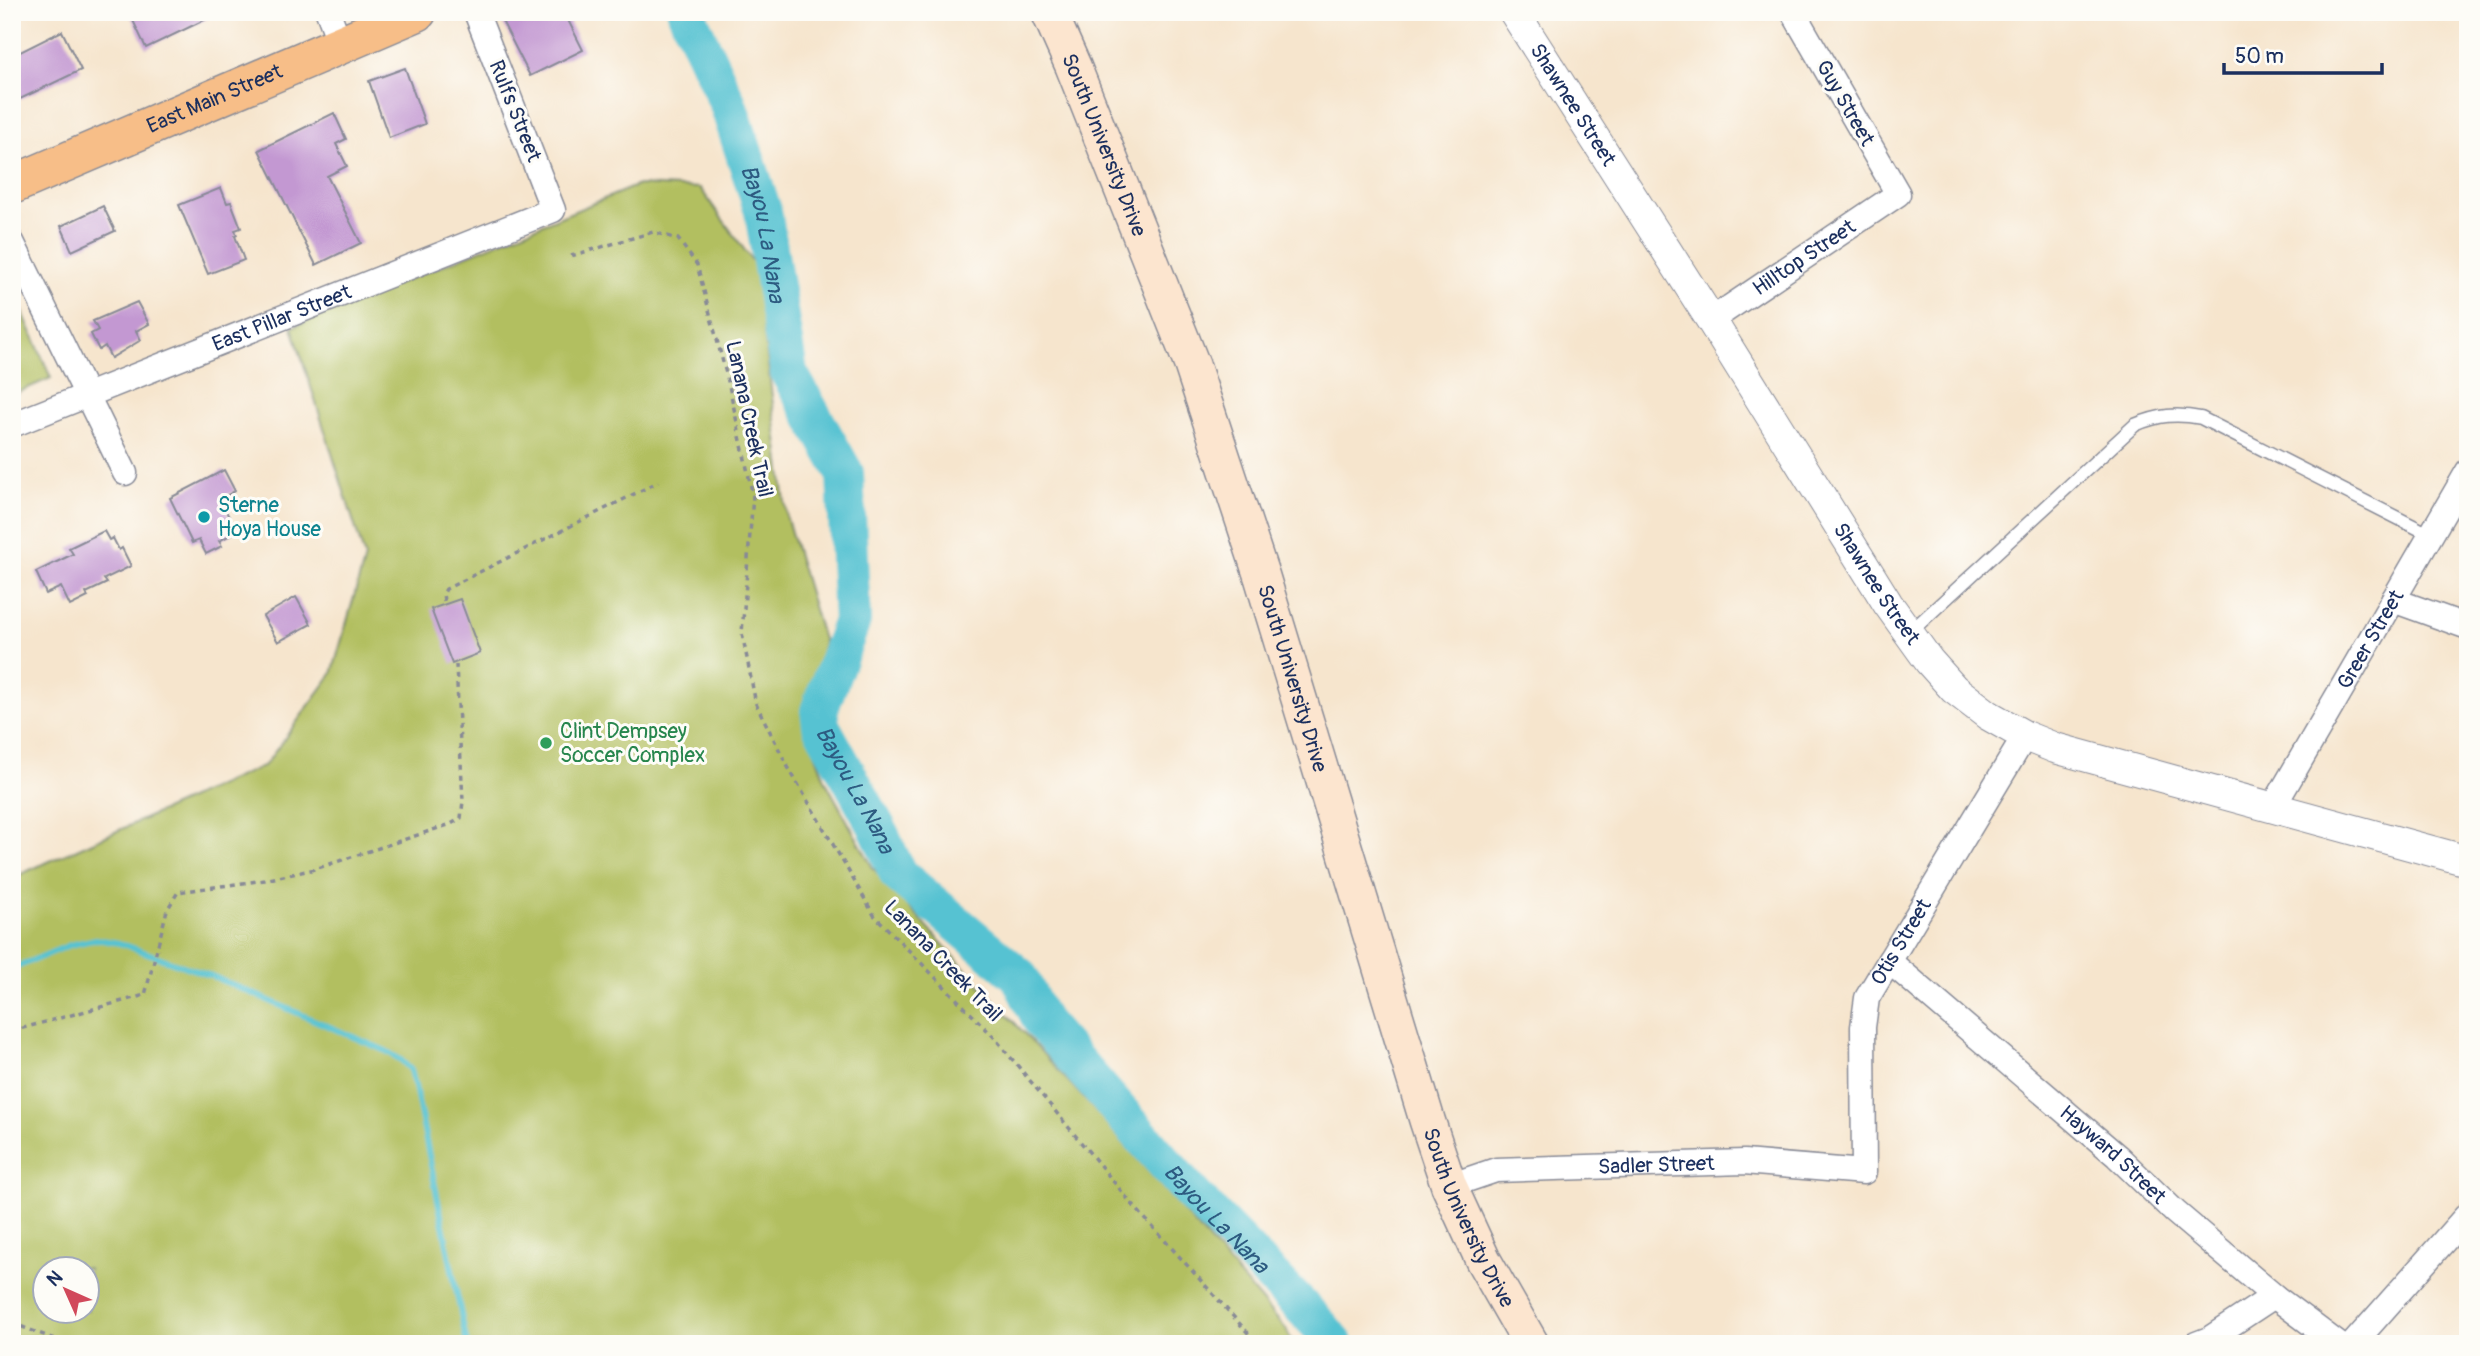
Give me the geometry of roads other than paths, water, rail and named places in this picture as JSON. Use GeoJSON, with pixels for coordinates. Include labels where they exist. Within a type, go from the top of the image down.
{"type":"FeatureCollection","features":[{"type":"Feature","properties":{"kind":"main road","name":"East Main Street"},"geometry":{"type":"LineString","coordinates":[[12,185],[334,29],[417,12]]}},
{"type":"Feature","properties":{"kind":"main road","name":"South University Drive"},"geometry":{"type":"LineString","coordinates":[[1049,12],[1192,365],[1262,577],[1449,1186],[1483,1261],[1531,1344]]}},
{"type":"Feature","properties":{"kind":"street","name":"Rulfs Street"},"geometry":{"type":"LineString","coordinates":[[476,12],[553,210]]}},
{"type":"Feature","properties":{"kind":"street","name":"Shawnee Street"},"geometry":{"type":"LineString","coordinates":[[1514,12],[1888,604],[1929,661],[1954,689],[1988,715],[2025,736],[2054,748],[2468,861]]}},
{"type":"Feature","properties":{"kind":"street","name":"Guy Street"},"geometry":{"type":"LineString","coordinates":[[1793,12],[1898,194]]}},
{"type":"Feature","properties":{"kind":"street","name":"Hilltop Street"},"geometry":{"type":"LineString","coordinates":[[1711,320],[1898,194]]}},
{"type":"Feature","properties":{"kind":"street","name":"East Pillar Street"},"geometry":{"type":"LineString","coordinates":[[12,425],[553,210]]}},
{"type":"Feature","properties":{"kind":"street"},"geometry":{"type":"LineString","coordinates":[[12,242],[125,473]]}},
{"type":"Feature","properties":{"kind":"street","name":"Greer Street"},"geometry":{"type":"LineString","coordinates":[[2272,809],[2468,471]]}},
{"type":"Feature","properties":{"kind":"street"},"geometry":{"type":"LineString","coordinates":[[2393,600],[2468,628]]}},
{"type":"Feature","properties":{"kind":"street","name":"Otis Street"},"geometry":{"type":"LineString","coordinates":[[1864,1172],[1863,1027],[1867,998],[2025,736]]}},
{"type":"Feature","properties":{"kind":"street","name":"Hayward Street"},"geometry":{"type":"LineString","coordinates":[[1889,961],[2117,1156],[2175,1212],[2274,1297],[2338,1344]]}},
{"type":"Feature","properties":{"kind":"street","name":"Sadler Street"},"geometry":{"type":"LineString","coordinates":[[1449,1186],[1496,1170],[1730,1162],[1864,1172]]}},
{"type":"Feature","properties":{"kind":"street"},"geometry":{"type":"LineString","coordinates":[[2353,1344],[2468,1214]]}},
{"type":"Feature","properties":{"kind":"street"},"geometry":{"type":"LineString","coordinates":[[2196,1344],[2209,1339],[2274,1297]]}},
{"type":"Feature","properties":{"kind":"lane"},"geometry":{"type":"LineString","coordinates":[[1909,633],[2135,425],[2165,415],[2185,414],[2201,418],[2431,535]]}},
{"type":"Feature","properties":{"kind":"waterway","name":"Bayou La Nana"},"geometry":{"type":"LineString","coordinates":[[686,12],[728,104],[763,211],[789,373],[845,473],[852,621],[819,711],[821,726],[878,829],[898,874],[1019,976],[1042,1022],[1193,1195],[1335,1344]]}},
{"type":"Feature","properties":{"kind":"waterway"},"geometry":{"type":"LineString","coordinates":[[12,969],[70,945],[96,939],[119,943],[214,977],[386,1051],[401,1060],[411,1070],[415,1086],[467,1344]]}},
{"type":"Feature","properties":{"kind":"place","name":"Sterne Hoya House"},"geometry":{"type":"Point","coordinates":[204,517]}},
{"type":"Feature","properties":{"kind":"place","name":"Clint Dempsey Soccer Complex"},"geometry":{"type":"Point","coordinates":[546,743]}}]}
